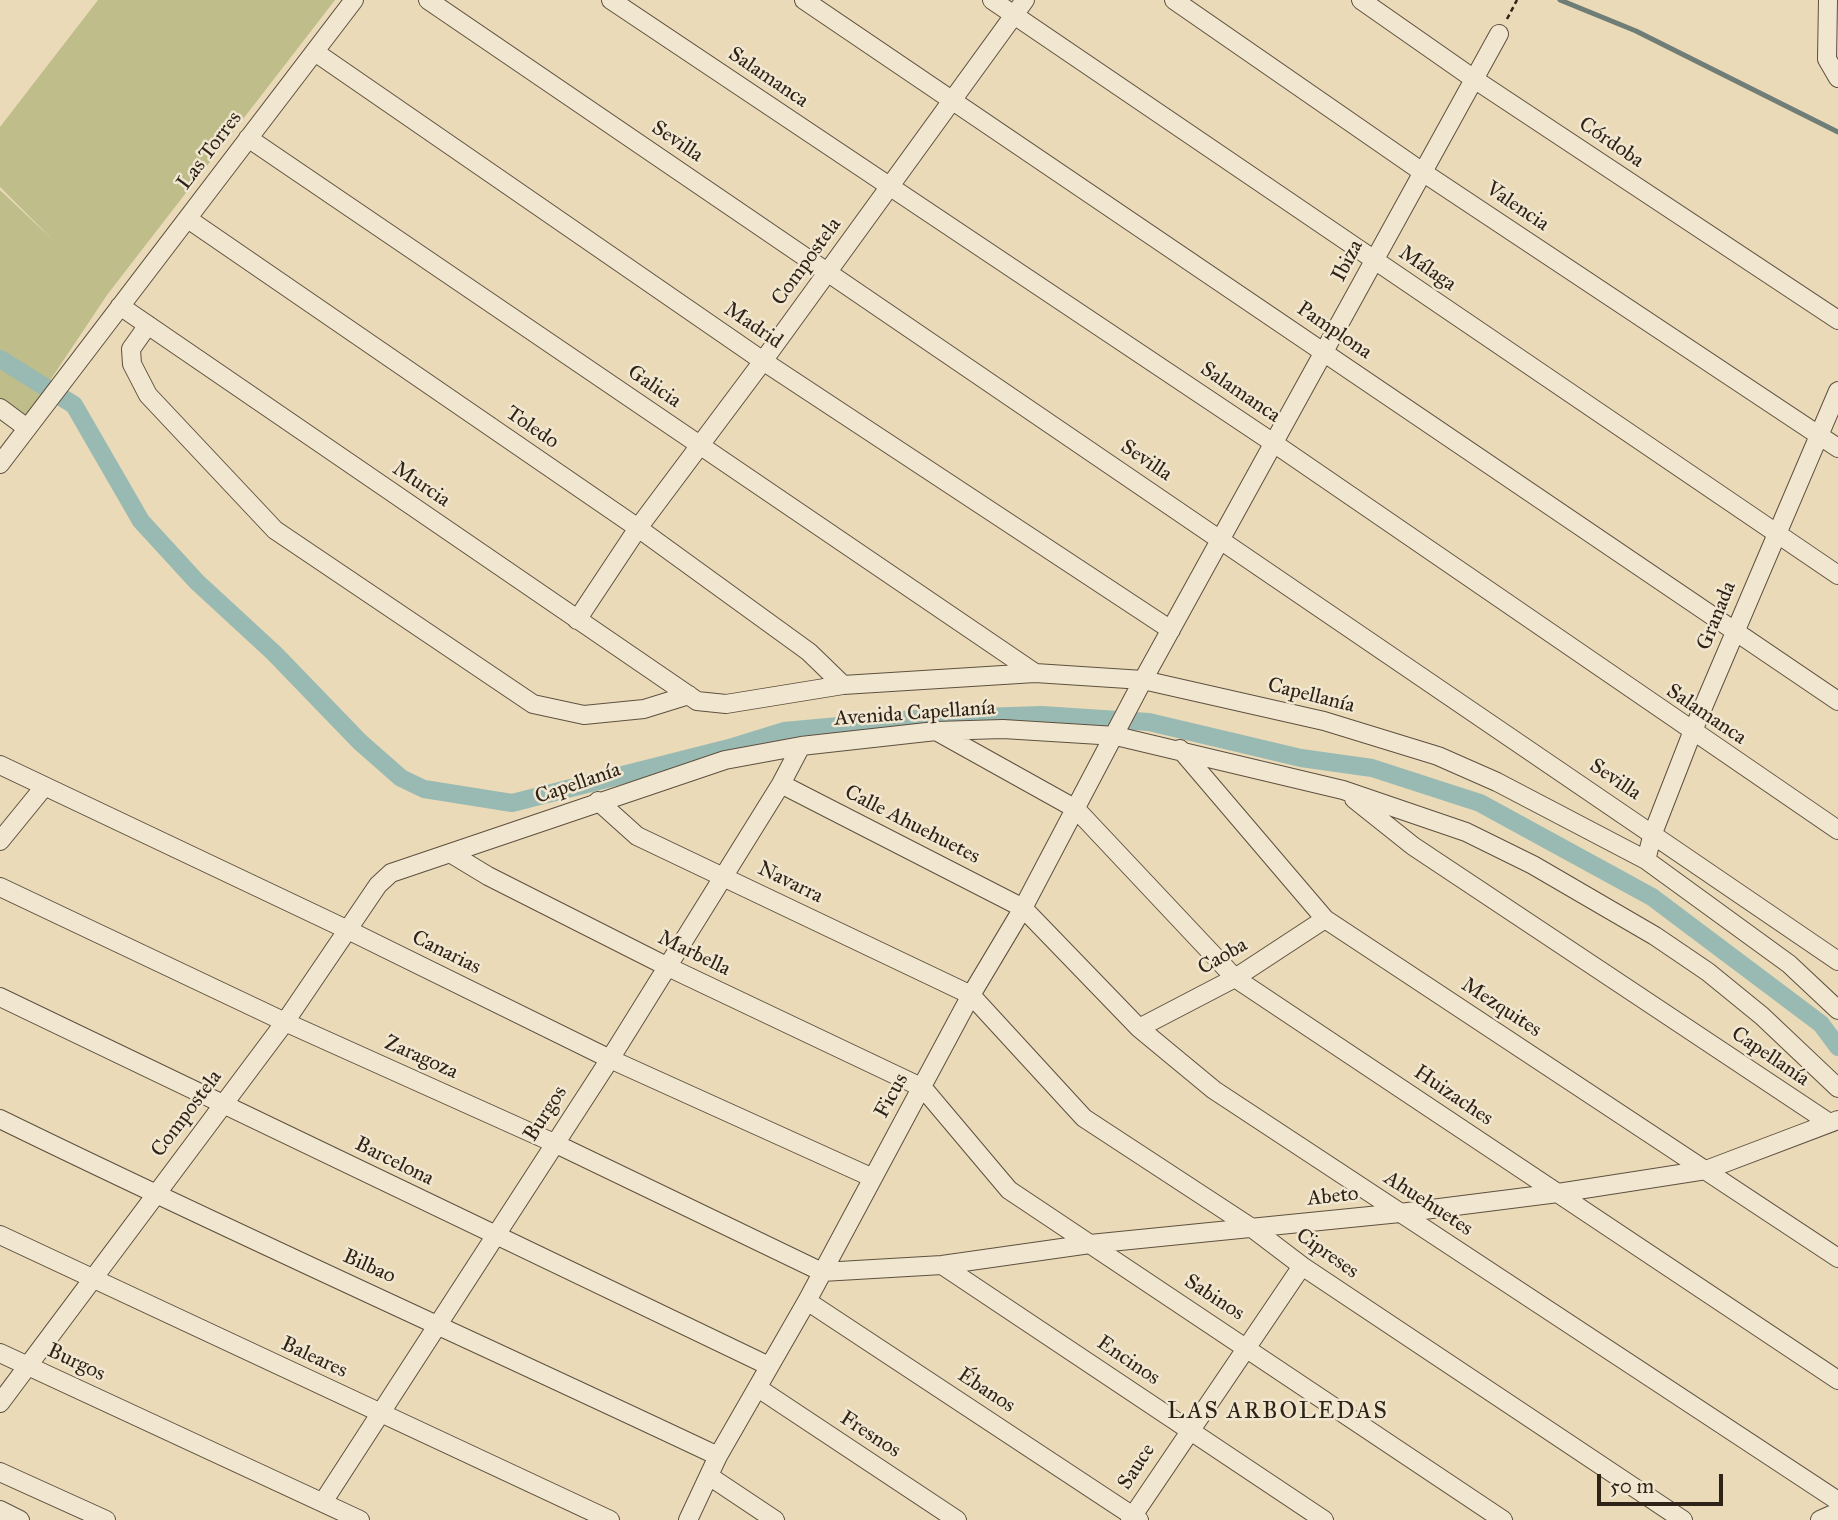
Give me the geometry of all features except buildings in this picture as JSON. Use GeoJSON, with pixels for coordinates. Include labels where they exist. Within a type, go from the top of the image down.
{"type":"FeatureCollection","features":[{"type":"Feature","properties":{"kind":"street","name":"Las Torres"},"geometry":{"type":"LineString","coordinates":[[27,428],[354,0]]}},
{"type":"Feature","properties":{"kind":"street","name":"Sevilla"},"geometry":{"type":"LineString","coordinates":[[428,0],[1838,961]]}},
{"type":"Feature","properties":{"kind":"street","name":"Salamanca"},"geometry":{"type":"LineString","coordinates":[[611,0],[1275,444],[1838,831]]}},
{"type":"Feature","properties":{"kind":"street","name":"Pamplona"},"geometry":{"type":"LineString","coordinates":[[804,0],[1838,701]]}},
{"type":"Feature","properties":{"kind":"street","name":"Málaga"},"geometry":{"type":"LineString","coordinates":[[992,0],[1838,575]]}},
{"type":"Feature","properties":{"kind":"street","name":"Compostela"},"geometry":{"type":"LineString","coordinates":[[577,620],[638,528],[828,273],[1025,0]]}},
{"type":"Feature","properties":{"kind":"street","name":"Valencia"},"geometry":{"type":"LineString","coordinates":[[1174,0],[1421,171],[1838,448]]}},
{"type":"Feature","properties":{"kind":"street","name":"Córdoba"},"geometry":{"type":"LineString","coordinates":[[1361,0],[1474,79],[1838,320]]}},
{"type":"Feature","properties":{"kind":"street"},"geometry":{"type":"LineString","coordinates":[[1828,0],[1827,59],[1838,78]]}},
{"type":"Feature","properties":{"kind":"street","name":"Ibiza"},"geometry":{"type":"LineString","coordinates":[[1140,687],[1326,353],[1421,171],[1499,34]]}},
{"type":"Feature","properties":{"kind":"street","name":"Madrid"},"geometry":{"type":"LineString","coordinates":[[315,52],[763,361],[1171,630]]}},
{"type":"Feature","properties":{"kind":"street","name":"Galicia"},"geometry":{"type":"LineString","coordinates":[[248,138],[1035,673]]}},
{"type":"Feature","properties":{"kind":"street","name":"Toledo"},"geometry":{"type":"LineString","coordinates":[[188,219],[638,528],[809,652],[843,685]]}},
{"type":"Feature","properties":{"kind":"street","name":"Murcia"},"geometry":{"type":"LineString","coordinates":[[120,306],[693,698]]}},
{"type":"Feature","properties":{"kind":"street"},"geometry":{"type":"LineString","coordinates":[[148,325],[131,349],[132,364],[148,395],[275,530],[533,704],[584,715],[644,709],[693,698]]}},
{"type":"Feature","properties":{"kind":"street","name":"Granada"},"geometry":{"type":"LineString","coordinates":[[1646,860],[1653,833],[1692,733],[1775,533],[1821,436],[1838,391]]}},
{"type":"Feature","properties":{"kind":"street"},"geometry":{"type":"LineString","coordinates":[[0,408],[27,428],[0,464]]}},
{"type":"Feature","properties":{"kind":"street","name":"Capellanía"},"geometry":{"type":"LineString","coordinates":[[693,698],[726,704],[843,685],[1035,673],[1140,687],[1324,721],[1438,757],[1497,782],[1646,860],[1789,964],[1838,1010]]}},
{"type":"Feature","properties":{"kind":"street","name":"Ficus"},"geometry":{"type":"LineString","coordinates":[[688,1520],[718,1456],[807,1301],[971,995],[1023,908],[1140,687]]}},
{"type":"Feature","properties":{"kind":"street","name":"Avenida Capellanía"},"geometry":{"type":"LineString","coordinates":[[801,746],[936,731],[1118,731]]}},
{"type":"Feature","properties":{"kind":"street","name":"Huizaches"},"geometry":{"type":"LineString","coordinates":[[936,731],[1076,809],[1236,978],[1838,1380]]}},
{"type":"Feature","properties":{"kind":"street","name":"Capellanía"},"geometry":{"type":"LineString","coordinates":[[1118,731],[1343,790],[1466,832],[1533,864],[1655,936],[1708,972],[1762,1016],[1838,1088]]}},
{"type":"Feature","properties":{"kind":"street","name":"Capellanía"},"geometry":{"type":"LineString","coordinates":[[378,886],[391,873],[418,861],[450,853],[598,801],[725,760],[801,746]]}},
{"type":"Feature","properties":{"kind":"street","name":"Burgos"},"geometry":{"type":"LineString","coordinates":[[323,1502],[377,1413],[439,1324],[610,1059],[781,784],[801,746]]}},
{"type":"Feature","properties":{"kind":"street","name":"Mezquites"},"geometry":{"type":"LineString","coordinates":[[1180,749],[1325,919],[1838,1258]]}},
{"type":"Feature","properties":{"kind":"street","name":"Canarias"},"geometry":{"type":"LineString","coordinates":[[0,765],[348,930],[610,1059],[873,1178]]}},
{"type":"Feature","properties":{"kind":"street","name":"Calle Ahuehuetes"},"geometry":{"type":"LineString","coordinates":[[781,784],[1023,908]]}},
{"type":"Feature","properties":{"kind":"street"},"geometry":{"type":"LineString","coordinates":[[0,841],[44,787]]}},
{"type":"Feature","properties":{"kind":"street","name":"Capellanía"},"geometry":{"type":"LineString","coordinates":[[1343,790],[1413,846],[1833,1121]]}},
{"type":"Feature","properties":{"kind":"street","name":"Navarra"},"geometry":{"type":"LineString","coordinates":[[598,801],[637,836],[971,995]]}},
{"type":"Feature","properties":{"kind":"street","name":"Marbella"},"geometry":{"type":"LineString","coordinates":[[450,853],[488,876],[666,966],[923,1088]]}},
{"type":"Feature","properties":{"kind":"street","name":"Compostela"},"geometry":{"type":"LineString","coordinates":[[0,1402],[285,1022],[378,886]]}},
{"type":"Feature","properties":{"kind":"street","name":"Zaragoza"},"geometry":{"type":"LineString","coordinates":[[0,887],[285,1022],[554,1143],[822,1272]]}},
{"type":"Feature","properties":{"kind":"street","name":"Ahuehuetes"},"geometry":{"type":"LineString","coordinates":[[1023,908],[1139,1028],[1214,1090],[1838,1501]]}},
{"type":"Feature","properties":{"kind":"street","name":"Caoba"},"geometry":{"type":"LineString","coordinates":[[1139,1028],[1236,978],[1325,919]]}},
{"type":"Feature","properties":{"kind":"street","name":"Cipreses"},"geometry":{"type":"LineString","coordinates":[[971,995],[1084,1118],[1252,1228],[1302,1266],[1683,1520]]}},
{"type":"Feature","properties":{"kind":"street","name":"Barcelona"},"geometry":{"type":"LineString","coordinates":[[0,997],[769,1366]]}},
{"type":"Feature","properties":{"kind":"street","name":"Sabinos"},"geometry":{"type":"LineString","coordinates":[[923,1088],[1009,1190],[1503,1520]]}},
{"type":"Feature","properties":{"kind":"street","name":"Bilbao"},"geometry":{"type":"LineString","coordinates":[[0,1119],[154,1195],[439,1324],[718,1456]]}},
{"type":"Feature","properties":{"kind":"street","name":"Abeto"},"geometry":{"type":"LineString","coordinates":[[822,1272],[942,1265],[1090,1244],[1399,1213],[1558,1193],[1706,1170],[1833,1121]]}},
{"type":"Feature","properties":{"kind":"street","name":"Baleares"},"geometry":{"type":"LineString","coordinates":[[0,1235],[610,1520]]}},
{"type":"Feature","properties":{"kind":"street","name":"Encinos"},"geometry":{"type":"LineString","coordinates":[[942,1265],[1324,1520]]}},
{"type":"Feature","properties":{"kind":"street","name":"Sauce"},"geometry":{"type":"LineString","coordinates":[[1134,1519],[1189,1429],[1302,1266]]}},
{"type":"Feature","properties":{"kind":"street","name":"Ébanos"},"geometry":{"type":"LineString","coordinates":[[807,1301],[1134,1519]]}},
{"type":"Feature","properties":{"kind":"street","name":"Burgos"},"geometry":{"type":"LineString","coordinates":[[0,1353],[360,1520]]}},
{"type":"Feature","properties":{"kind":"street","name":"Fresnos"},"geometry":{"type":"LineString","coordinates":[[758,1388],[957,1520]]}},
{"type":"Feature","properties":{"kind":"street"},"geometry":{"type":"LineString","coordinates":[[0,1472],[106,1520]]}},
{"type":"Feature","properties":{"kind":"street"},"geometry":{"type":"LineString","coordinates":[[709,1476],[775,1520]]}},
{"type":"Feature","properties":{"kind":"street"},"geometry":{"type":"LineString","coordinates":[[0,1510],[20,1520]]}},
{"type":"Feature","properties":{"kind":"street"},"geometry":{"type":"LineString","coordinates":[[1820,1520],[1838,1512]]}},
{"type":"Feature","properties":{"kind":"path"},"geometry":{"type":"LineString","coordinates":[[1499,34],[1517,0]]}},
{"type":"Feature","properties":{"kind":"shaded area"},"geometry":{"type":"Polygon","coordinates":[[[98,0],[335,0],[107,295],[17,430],[0,419],[0,190],[54,241],[0,187],[0,127],[98,0]]]}},
{"type":"Feature","properties":{"kind":"waterway"},"geometry":{"type":"LineString","coordinates":[[1560,0],[1636,31],[1838,132]]}},
{"type":"Feature","properties":{"kind":"waterway"},"geometry":{"type":"LineString","coordinates":[[0,359],[74,405],[141,521],[197,582],[274,653],[360,742],[401,778],[424,789],[512,803],[729,748],[784,731],[915,719],[1042,715],[1149,722],[1301,758],[1372,768],[1480,803],[1652,897],[1821,1024],[1838,1047]]}},
{"type":"Feature","properties":{"kind":"district","name":"LAS ARBOLEDAS"},"geometry":{"type":"Point","coordinates":[1278,1412]}}]}
